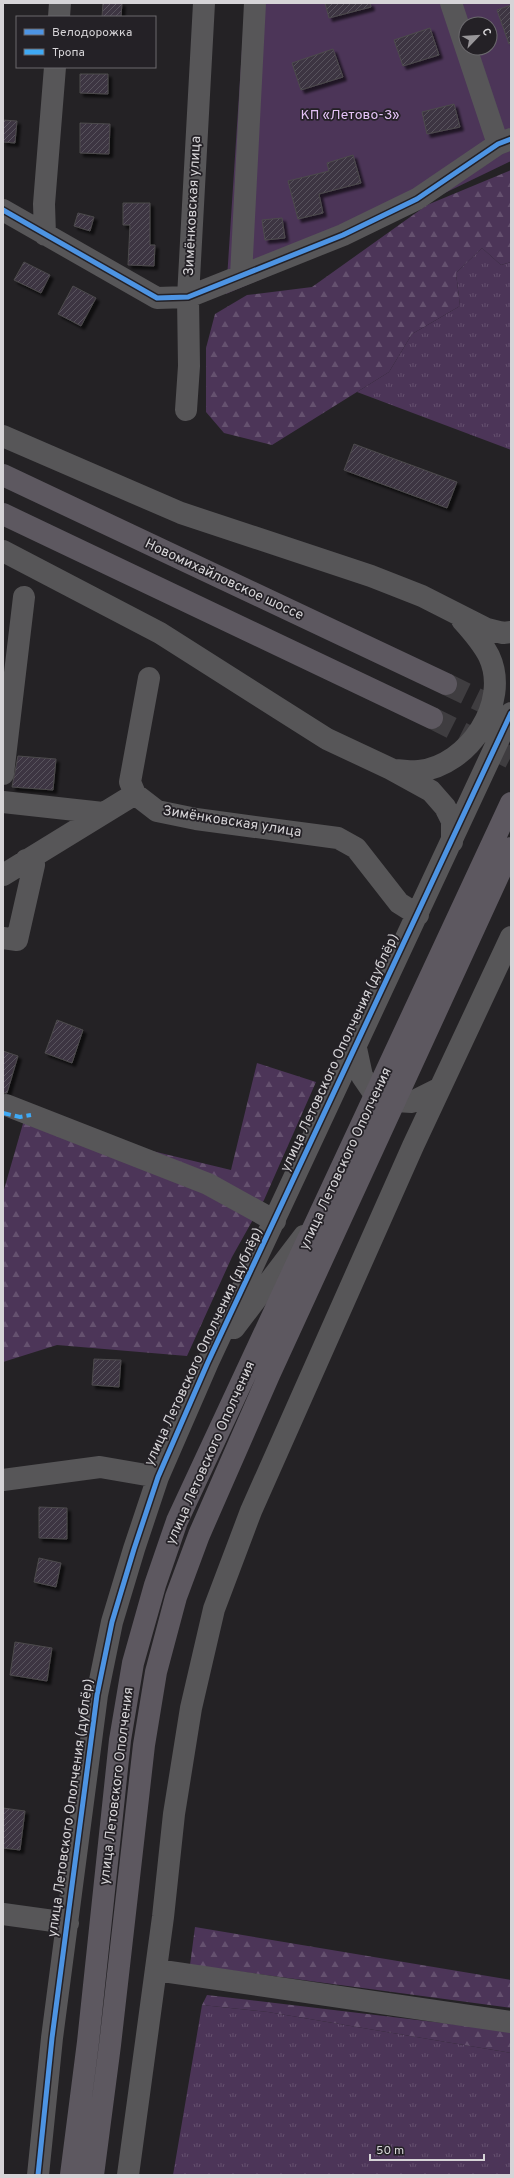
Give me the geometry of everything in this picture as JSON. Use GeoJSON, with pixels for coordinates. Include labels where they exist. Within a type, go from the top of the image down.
{"type":"FeatureCollection","features":[{"type":"Feature","properties":{"kind":"main road","name":"Новомихайловское шоссе"},"geometry":{"type":"LineString","coordinates":[[3,475],[446,684]]}},
{"type":"Feature","properties":{"kind":"main road"},"geometry":{"type":"LineString","coordinates":[[3,514],[432,718]]}},
{"type":"Feature","properties":{"kind":"main road","name":"улица Летовского Ополчения"},"geometry":{"type":"LineString","coordinates":[[93,2175],[110,2045],[144,1745],[156,1672],[176,1596],[199,1535],[266,1382],[511,803]]}},
{"type":"Feature","properties":{"kind":"main road","name":"улица Летовского Ополчения"},"geometry":{"type":"LineString","coordinates":[[71,2175],[89,2034],[120,1740],[133,1663],[155,1585],[177,1521],[320,1216],[385,1098],[511,848]]}},
{"type":"Feature","properties":{"kind":"street"},"geometry":{"type":"LineString","coordinates":[[59,16],[60,3]]}},
{"type":"Feature","properties":{"kind":"street","name":"Зимёнковская улица"},"geometry":{"type":"LineString","coordinates":[[186,410],[189,366],[188,297],[204,3]]}},
{"type":"Feature","properties":{"kind":"street"},"geometry":{"type":"LineString","coordinates":[[241,276],[255,3]]}},
{"type":"Feature","properties":{"kind":"street"},"geometry":{"type":"LineString","coordinates":[[451,3],[458,24]]}},
{"type":"Feature","properties":{"kind":"street"},"geometry":{"type":"LineString","coordinates":[[3,210],[157,298],[188,297],[343,235],[417,199],[504,142],[469,56]]}},
{"type":"Feature","properties":{"kind":"street"},"geometry":{"type":"LineString","coordinates":[[45,235],[44,204],[55,68]]}},
{"type":"Feature","properties":{"kind":"street"},"geometry":{"type":"LineString","coordinates":[[3,436],[181,513],[371,576],[422,596],[487,628],[503,633],[511,632]]}},
{"type":"Feature","properties":{"kind":"street"},"geometry":{"type":"LineString","coordinates":[[3,551],[160,633],[327,739],[391,769],[431,791],[438,798],[452,821],[452,843]]}},
{"type":"Feature","properties":{"kind":"street"},"geometry":{"type":"LineString","coordinates":[[3,774],[24,597]]}},
{"type":"Feature","properties":{"kind":"street"},"geometry":{"type":"LineString","coordinates":[[391,769],[420,771],[440,765],[466,748],[476,737],[486,718],[494,698],[495,677],[490,657],[478,638],[456,614]]}},
{"type":"Feature","properties":{"kind":"street"},"geometry":{"type":"LineString","coordinates":[[3,875],[135,794],[130,782],[149,678]]}},
{"type":"Feature","properties":{"kind":"street","name":"улица Летовского Ополчения (дублёр)"},"geometry":{"type":"LineString","coordinates":[[38,2175],[52,2038],[97,1695],[111,1629],[134,1549],[158,1478],[208,1362],[452,843],[511,713]]}},
{"type":"Feature","properties":{"kind":"street","name":"Зимёнковская улица"},"geometry":{"type":"LineString","coordinates":[[135,794],[158,811],[196,819],[338,838],[356,848],[399,903],[418,915]]}},
{"type":"Feature","properties":{"kind":"street"},"geometry":{"type":"LineString","coordinates":[[3,802],[103,813]]}},
{"type":"Feature","properties":{"kind":"street"},"geometry":{"type":"LineString","coordinates":[[3,938],[17,940],[34,865],[26,860]]}},
{"type":"Feature","properties":{"kind":"street"},"geometry":{"type":"LineString","coordinates":[[128,2175],[156,1970],[174,1814],[189,1724],[214,1609],[251,1511],[440,1088],[511,937]]}},
{"type":"Feature","properties":{"kind":"street"},"geometry":{"type":"LineString","coordinates":[[356,1048],[362,1076],[385,1098],[412,1102],[440,1088]]}},
{"type":"Feature","properties":{"kind":"street"},"geometry":{"type":"LineString","coordinates":[[6,1105],[208,1184],[275,1220]]}},
{"type":"Feature","properties":{"kind":"street"},"geometry":{"type":"LineString","coordinates":[[208,1362],[320,1216]]}},
{"type":"Feature","properties":{"kind":"street"},"geometry":{"type":"LineString","coordinates":[[3,1480],[100,1467],[158,1478]]}},
{"type":"Feature","properties":{"kind":"street"},"geometry":{"type":"LineString","coordinates":[[3,1914],[68,1923]]}},
{"type":"Feature","properties":{"kind":"street"},"geometry":{"type":"LineString","coordinates":[[156,1970],[511,2022]]}},
{"type":"Feature","properties":{"kind":"green space","name":"КП «Летово-3»"},"geometry":{"type":"Polygon","coordinates":[[[245,3],[511,3],[511,161],[304,261],[226,294],[245,3]]]}},
{"type":"Feature","properties":{"kind":"green space"},"geometry":{"type":"Polygon","coordinates":[[[511,170],[511,262],[501,265],[482,248],[456,273],[460,306],[412,334],[389,372],[272,445],[224,433],[206,412],[206,348],[215,314],[247,295],[312,287],[427,205],[511,170]]]}},
{"type":"Feature","properties":{"kind":"green space"},"geometry":{"type":"Polygon","coordinates":[[[482,248],[501,265],[511,262],[511,450],[357,392],[389,372],[412,334],[460,306],[456,273],[482,248]]]}},
{"type":"Feature","properties":{"kind":"green space"},"geometry":{"type":"Polygon","coordinates":[[[257,1063],[316,1082],[264,1200],[232,1257],[187,1356],[57,1345],[3,1362],[3,1193],[24,1120],[231,1170],[257,1063]]]}},
{"type":"Feature","properties":{"kind":"green space"},"geometry":{"type":"Polygon","coordinates":[[[195,1927],[511,1980],[511,2008],[190,1965],[195,1927]]]}},
{"type":"Feature","properties":{"kind":"green space"},"geometry":{"type":"Polygon","coordinates":[[[207,1995],[511,2031],[511,2053],[268,2012],[202,2005],[207,1995]]]}},
{"type":"Feature","properties":{"kind":"green space"},"geometry":{"type":"Polygon","coordinates":[[[202,2005],[268,2012],[511,2053],[511,2175],[173,2175],[202,2005]]]}},
{"type":"Feature","properties":{"kind":"building"},"geometry":{"type":"Polygon","coordinates":[[[103,3],[122,3],[121,16],[102,16],[103,3]]]}},
{"type":"Feature","properties":{"kind":"building"},"geometry":{"type":"Polygon","coordinates":[[[325,3],[370,3],[371,7],[329,18],[325,3]]]}},
{"type":"Feature","properties":{"kind":"building"},"geometry":{"type":"Polygon","coordinates":[[[511,5],[511,43],[509,44],[497,10],[511,5]]]}},
{"type":"Feature","properties":{"kind":"building"},"geometry":{"type":"Polygon","coordinates":[[[430,28],[439,55],[403,66],[394,40],[430,28]]]}},
{"type":"Feature","properties":{"kind":"building"},"geometry":{"type":"Polygon","coordinates":[[[333,49],[343,77],[301,90],[292,63],[333,49]]]}},
{"type":"Feature","properties":{"kind":"building"},"geometry":{"type":"Polygon","coordinates":[[[80,74],[108,74],[108,94],[80,93],[80,74]]]}},
{"type":"Feature","properties":{"kind":"building"},"geometry":{"type":"Polygon","coordinates":[[[454,104],[460,127],[427,134],[422,112],[454,104]]]}},
{"type":"Feature","properties":{"kind":"building"},"geometry":{"type":"Polygon","coordinates":[[[3,120],[17,121],[15,143],[3,142],[3,120]]]}},
{"type":"Feature","properties":{"kind":"building"},"geometry":{"type":"Polygon","coordinates":[[[80,123],[110,124],[109,154],[80,153],[80,123]]]}},
{"type":"Feature","properties":{"kind":"building"},"geometry":{"type":"Polygon","coordinates":[[[353,155],[361,183],[319,194],[323,213],[298,219],[288,181],[329,171],[327,163],[353,155]]]}},
{"type":"Feature","properties":{"kind":"building"},"geometry":{"type":"Polygon","coordinates":[[[123,203],[150,203],[150,245],[155,245],[154,266],[128,265],[130,225],[123,225],[123,203]]]}},
{"type":"Feature","properties":{"kind":"building"},"geometry":{"type":"Polygon","coordinates":[[[78,213],[94,217],[90,231],[74,226],[78,213]]]}},
{"type":"Feature","properties":{"kind":"building"},"geometry":{"type":"Polygon","coordinates":[[[282,218],[285,238],[265,240],[262,220],[282,218]]]}},
{"type":"Feature","properties":{"kind":"building"},"geometry":{"type":"Polygon","coordinates":[[[24,262],[50,275],[41,293],[14,280],[24,262]]]}},
{"type":"Feature","properties":{"kind":"building"},"geometry":{"type":"Polygon","coordinates":[[[73,286],[96,298],[81,326],[58,314],[73,286]]]}},
{"type":"Feature","properties":{"kind":"building"},"geometry":{"type":"Polygon","coordinates":[[[354,444],[457,482],[447,508],[344,470],[354,444]]]}},
{"type":"Feature","properties":{"kind":"building"},"geometry":{"type":"Polygon","coordinates":[[[18,756],[56,759],[53,790],[12,787],[18,756]]]}},
{"type":"Feature","properties":{"kind":"building"},"geometry":{"type":"Polygon","coordinates":[[[57,1020],[83,1030],[72,1063],[45,1053],[57,1020]]]}},
{"type":"Feature","properties":{"kind":"building"},"geometry":{"type":"Polygon","coordinates":[[[3,1051],[18,1056],[7,1093],[3,1093],[3,1051]]]}},
{"type":"Feature","properties":{"kind":"building"},"geometry":{"type":"Polygon","coordinates":[[[94,1359],[121,1360],[119,1387],[92,1385],[94,1359]]]}},
{"type":"Feature","properties":{"kind":"building"},"geometry":{"type":"Polygon","coordinates":[[[39,1507],[67,1508],[67,1539],[39,1538],[39,1507]]]}},
{"type":"Feature","properties":{"kind":"building"},"geometry":{"type":"Polygon","coordinates":[[[39,1558],[61,1563],[56,1587],[34,1582],[39,1558]]]}},
{"type":"Feature","properties":{"kind":"building"},"geometry":{"type":"Polygon","coordinates":[[[15,1642],[52,1648],[47,1681],[10,1675],[15,1642]]]}},
{"type":"Feature","properties":{"kind":"building"},"geometry":{"type":"Polygon","coordinates":[[[3,1808],[25,1811],[20,1850],[3,1848],[3,1808]]]}},
{"type":"Feature","properties":{"kind":"tunnel"},"geometry":{"type":"LineString","coordinates":[[446,684],[508,714]]}},
{"type":"Feature","properties":{"kind":"tunnel"},"geometry":{"type":"LineString","coordinates":[[432,718],[511,758]]}},
{"type":"Feature","properties":{"kind":"marked path"},"geometry":{"type":"LineString","coordinates":[[3,1113],[20,1117],[31,1115]]}},
{"type":"Feature","properties":{"kind":"cycle path"},"geometry":{"type":"LineString","coordinates":[[3,210],[157,298],[188,297],[343,235],[417,199],[498,144],[511,139]]}},
{"type":"Feature","properties":{"kind":"cycle path"},"geometry":{"type":"LineString","coordinates":[[38,2175],[52,2038],[97,1695],[112,1622],[134,1549],[158,1477],[208,1362],[511,713]]}}]}
